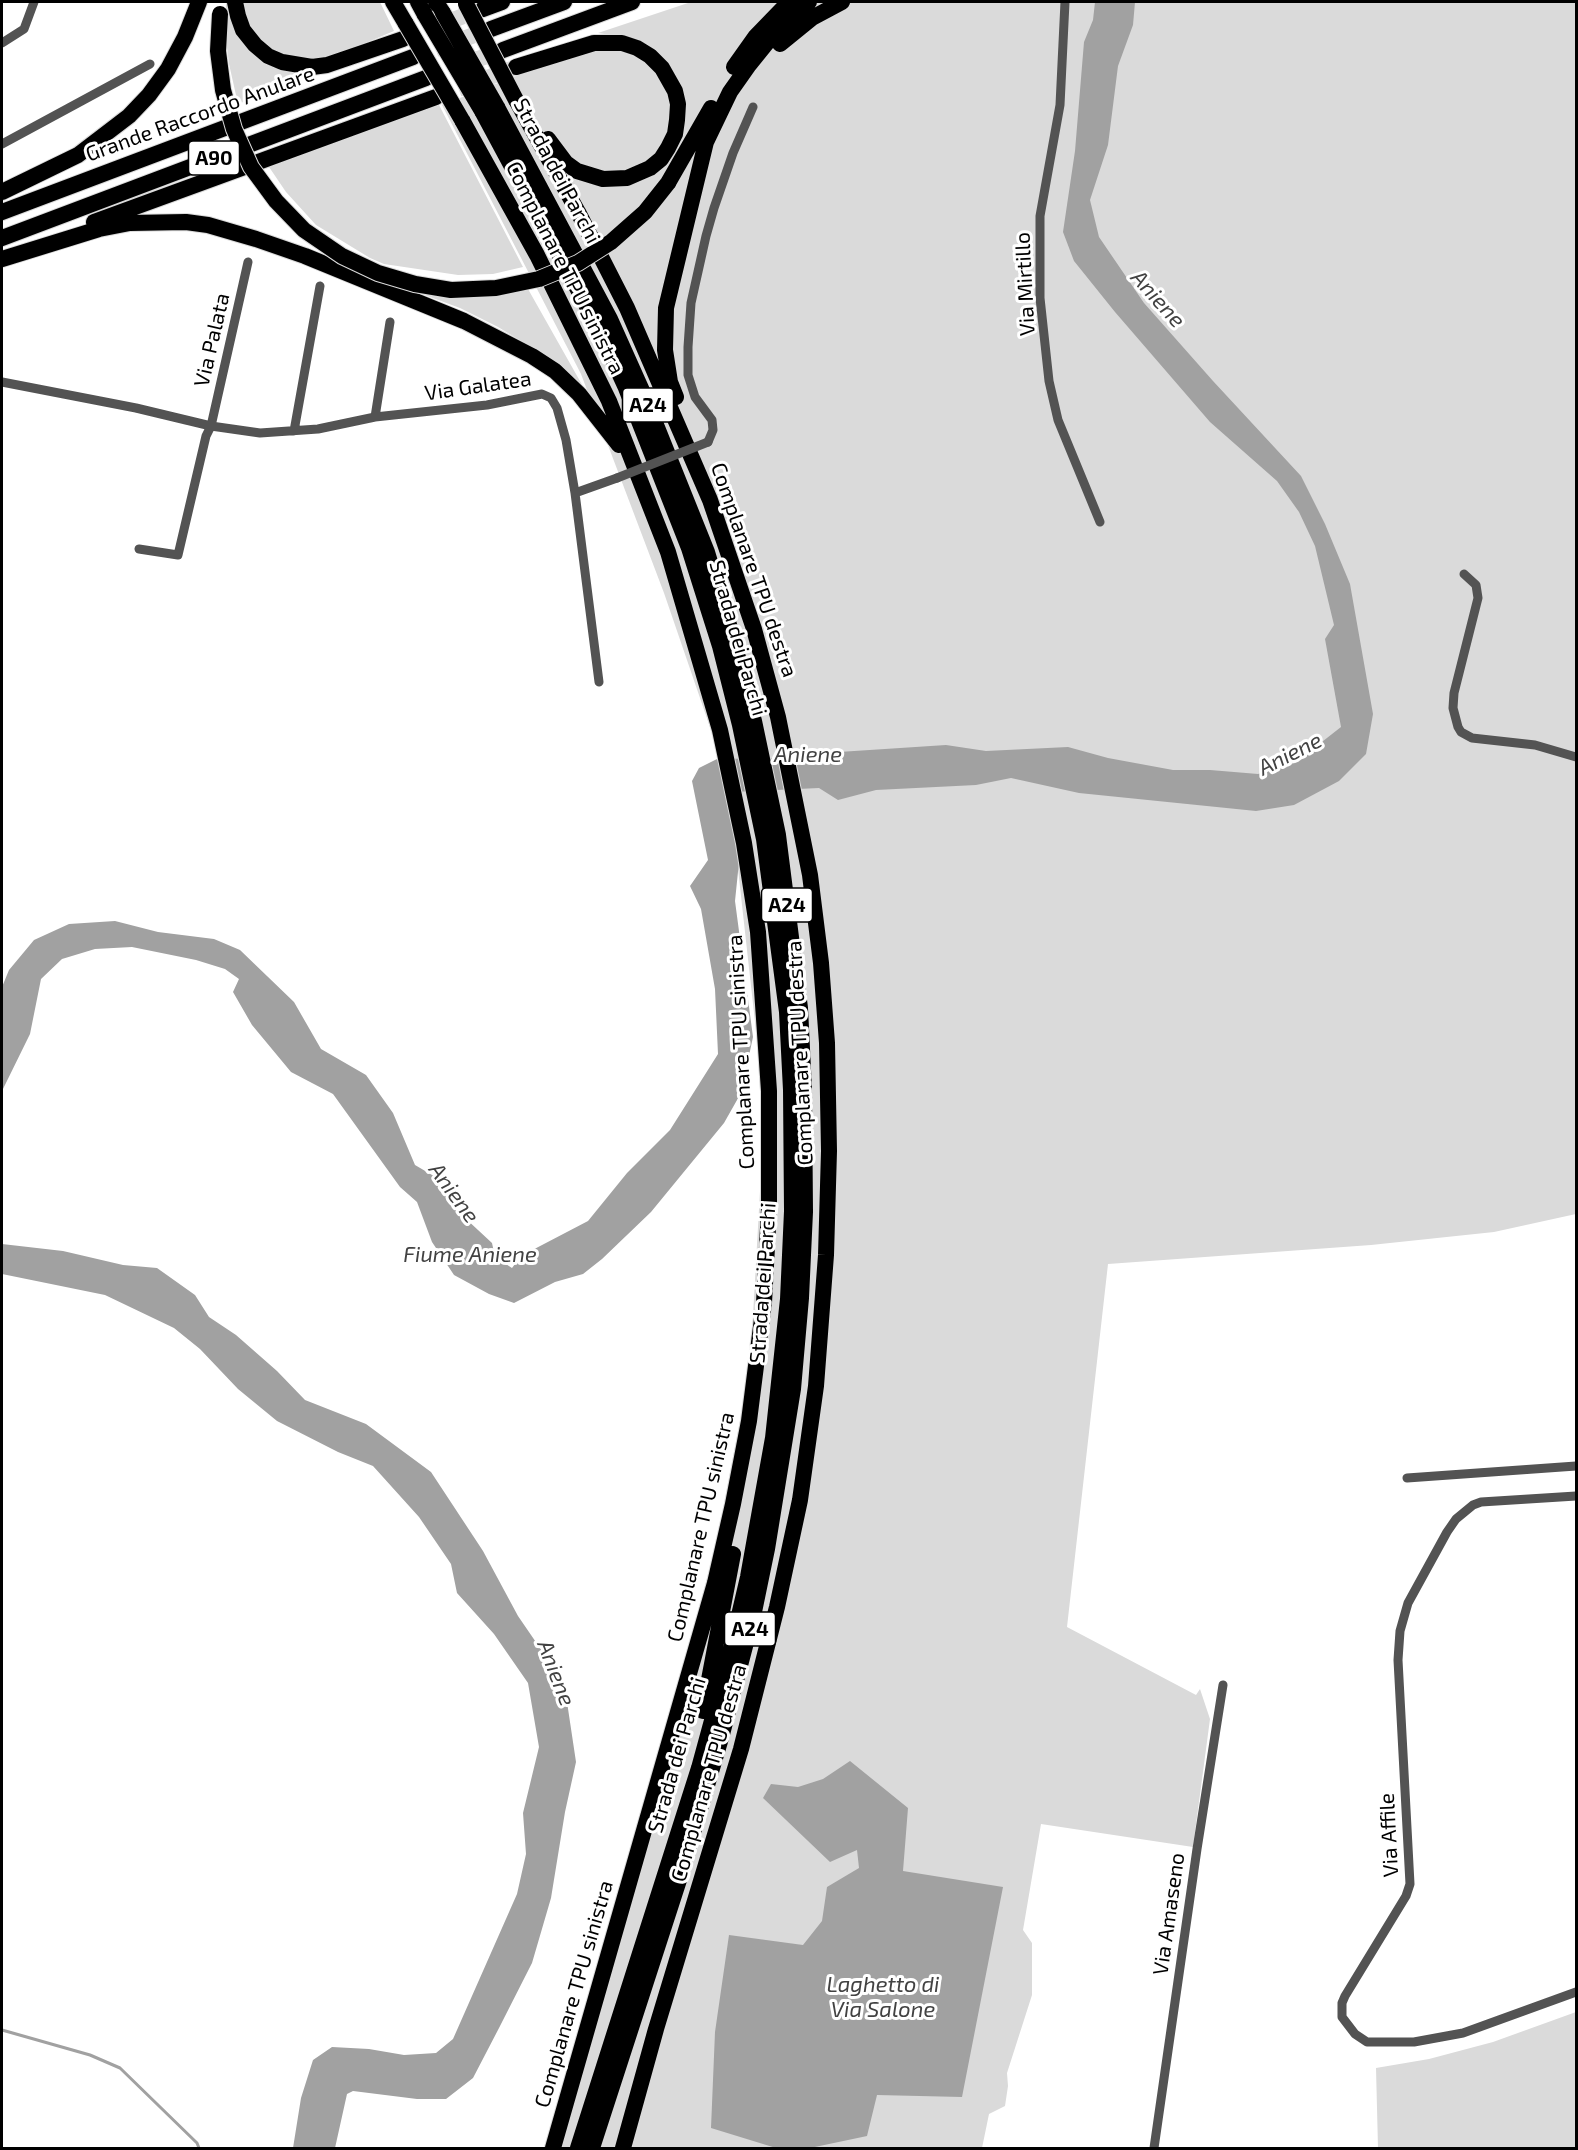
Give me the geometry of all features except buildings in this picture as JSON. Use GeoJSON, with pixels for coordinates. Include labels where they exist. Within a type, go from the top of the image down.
{"type":"FeatureCollection","features":[{"type":"Feature","properties":{"kind":"highway"},"geometry":{"type":"LineString","coordinates":[[2,192],[78,155],[129,116],[149,95],[168,69],[185,37],[199,2]]}},
{"type":"Feature","properties":{"kind":"highway"},"geometry":{"type":"LineString","coordinates":[[236,2],[243,30],[267,56],[282,62],[312,67],[327,65],[404,31]]}},
{"type":"Feature","properties":{"kind":"highway","name":"Complanare TPU sinistra"},"geometry":{"type":"LineString","coordinates":[[393,2],[404,31],[462,120],[537,255],[609,401],[633,462],[668,552],[720,730],[744,843],[758,932],[769,1091],[770,1209],[767,1273],[749,1421],[715,1583],[553,2148]]}},
{"type":"Feature","properties":{"kind":"highway"},"geometry":{"type":"LineString","coordinates":[[483,9],[502,2]]}},
{"type":"Feature","properties":{"kind":"highway"},"geometry":{"type":"LineString","coordinates":[[491,29],[564,2]]}},
{"type":"Feature","properties":{"kind":"highway"},"geometry":{"type":"LineString","coordinates":[[503,50],[632,2]]}},
{"type":"Feature","properties":{"kind":"highway"},"geometry":{"type":"LineString","coordinates":[[221,8],[218,51],[223,90],[234,129],[251,167],[276,201],[304,230],[342,256],[378,273],[415,284],[451,290],[489,289],[539,279],[572,267],[611,242],[645,212],[669,183],[735,65],[756,36],[789,2]]}},
{"type":"Feature","properties":{"kind":"highway"},"geometry":{"type":"LineString","coordinates":[[710,500],[702,464],[670,382],[665,350],[666,308],[706,142],[730,92],[749,64],[770,39],[809,2]]}},
{"type":"Feature","properties":{"kind":"highway"},"geometry":{"type":"LineString","coordinates":[[695,194],[722,125],[737,96],[756,70],[793,32],[819,13],[842,2]]}},
{"type":"Feature","properties":{"kind":"highway","name":"Complanare TPU destra"},"geometry":{"type":"LineString","coordinates":[[465,3],[627,308],[710,500],[754,629],[778,717],[810,875],[821,963],[828,1079],[829,1181],[824,1299],[800,1500],[777,1607],[741,1749],[622,2148]]}},
{"type":"Feature","properties":{"kind":"highway","name":"Strada dei Parchi"},"geometry":{"type":"LineString","coordinates":[[440,7],[626,388],[689,548],[747,723],[780,846],[800,1008],[788,1299],[773,1438],[757,1531],[729,1658],[699,1768],[578,2148]]}},
{"type":"Feature","properties":{"kind":"highway","name":"Strada dei Parchi"},"geometry":{"type":"LineString","coordinates":[[421,8],[490,109]]}},
{"type":"Feature","properties":{"kind":"highway"},"geometry":{"type":"LineString","coordinates":[[516,67],[594,43],[622,44],[638,48],[662,68],[675,91],[678,104],[675,134],[660,159],[650,168],[639,173],[627,178],[615,179],[603,179],[577,171],[566,163],[537,123],[520,106]]}},
{"type":"Feature","properties":{"kind":"highway","name":"Grande Raccordo Anulare"},"geometry":{"type":"LineString","coordinates":[[2,212],[413,57]]}},
{"type":"Feature","properties":{"kind":"highway","name":"A90"},"geometry":{"type":"LineString","coordinates":[[2,238],[426,78]]}},
{"type":"Feature","properties":{"kind":"highway"},"geometry":{"type":"LineString","coordinates":[[45,245],[60,234],[436,97]]}},
{"type":"Feature","properties":{"kind":"highway"},"geometry":{"type":"LineString","coordinates":[[2,260],[99,229],[130,223],[186,222],[218,228],[304,256],[464,321],[532,356],[555,371],[579,394],[633,462]]}},
{"type":"Feature","properties":{"kind":"highway","name":"Strada dei Parchi"},"geometry":{"type":"LineString","coordinates":[[592,2148],[679,1880],[721,1738],[754,1612],[778,1496],[793,1389],[801,1298],[805,1212],[798,1090]]}},
{"type":"Feature","properties":{"kind":"highway"},"geometry":{"type":"LineString","coordinates":[[620,2016],[705,1704],[746,1474],[749,1421]]}},
{"type":"Feature","properties":{"kind":"highway"},"geometry":{"type":"LineString","coordinates":[[617,2148],[639,2088]]}},
{"type":"Feature","properties":{"kind":"street"},"geometry":{"type":"LineString","coordinates":[[2,43],[24,29],[34,2]]}},
{"type":"Feature","properties":{"kind":"street","name":"Via Mirtillo"},"geometry":{"type":"LineString","coordinates":[[1065,2],[1059,105],[1040,216],[1040,298],[1049,381],[1058,420],[1100,522]]}},
{"type":"Feature","properties":{"kind":"street"},"geometry":{"type":"LineString","coordinates":[[2,144],[150,64]]}},
{"type":"Feature","properties":{"kind":"street"},"geometry":{"type":"LineString","coordinates":[[599,682],[575,493],[708,442],[713,430],[712,420],[695,397],[688,375],[691,303],[714,208],[733,153],[753,107]]}},
{"type":"Feature","properties":{"kind":"street","name":"Via Palata"},"geometry":{"type":"LineString","coordinates":[[139,549],[178,555],[206,436],[211,426],[248,262]]}},
{"type":"Feature","properties":{"kind":"street"},"geometry":{"type":"LineString","coordinates":[[294,431],[320,286]]}},
{"type":"Feature","properties":{"kind":"street"},"geometry":{"type":"LineString","coordinates":[[375,417],[390,322]]}},
{"type":"Feature","properties":{"kind":"street","name":"Via Galatea"},"geometry":{"type":"LineString","coordinates":[[2,382],[136,408],[211,426],[252,432],[318,429],[375,417],[487,405],[544,395],[554,402],[560,418],[575,493]]}},
{"type":"Feature","properties":{"kind":"street"},"geometry":{"type":"LineString","coordinates":[[1464,574],[1476,585],[1478,598],[1454,693],[1453,708],[1461,732],[1472,738],[1535,745],[1576,757]]}},
{"type":"Feature","properties":{"kind":"street"},"geometry":{"type":"LineString","coordinates":[[1407,1478],[1576,1466]]}},
{"type":"Feature","properties":{"kind":"street","name":"Via Affile"},"geometry":{"type":"LineString","coordinates":[[1576,1496],[1481,1502],[1473,1505],[1456,1519],[1447,1532],[1408,1603],[1400,1631],[1398,1660],[1410,1884],[1406,1896],[1345,1996],[1342,2003],[1342,2017],[1355,2034],[1367,2042],[1413,2042],[1463,2033],[1576,1992]]}},
{"type":"Feature","properties":{"kind":"street","name":"Via Amaseno"},"geometry":{"type":"LineString","coordinates":[[1154,2148],[1223,1685]]}},
{"type":"Feature","properties":{"kind":"shaded area"},"geometry":{"type":"Polygon","coordinates":[[[226,2],[230,2],[286,71],[298,73],[330,69],[238,104],[229,64],[225,31],[226,2]]]}},
{"type":"Feature","properties":{"kind":"shaded area"},"geometry":{"type":"Polygon","coordinates":[[[242,2],[380,2],[394,31],[325,60],[280,57],[249,29],[242,2]]]}},
{"type":"Feature","properties":{"kind":"shaded area"},"geometry":{"type":"Polygon","coordinates":[[[691,2],[1576,2],[1576,1214],[1494,1232],[1371,1245],[1108,1264],[1067,1627],[1196,1695],[1200,1689],[1210,1719],[1193,1847],[1041,1824],[1023,1930],[1032,1943],[1032,1995],[1007,2073],[1005,2106],[989,2114],[982,2148],[547,2148],[654,1777],[717,1541],[750,1369],[763,1138],[757,1040],[732,815],[712,733],[664,593],[581,374],[442,105],[618,36],[598,33],[691,2]]]}},
{"type":"Feature","properties":{"kind":"shaded area"},"geometry":{"type":"Polygon","coordinates":[[[439,105],[523,267],[493,274],[458,275],[384,264],[316,225],[286,192],[267,164],[439,105]]]}},
{"type":"Feature","properties":{"kind":"shaded area"},"geometry":{"type":"Polygon","coordinates":[[[528,289],[585,390],[559,364],[498,327],[460,308],[411,290],[528,289]]]}},
{"type":"Feature","properties":{"kind":"shaded area"},"geometry":{"type":"Polygon","coordinates":[[[1576,2012],[1576,2148],[1378,2148],[1376,2068],[1429,2059],[1493,2042],[1576,2012]]]}},
{"type":"Feature","properties":{"kind":"water","name":"Fiume Aniene"},"geometry":{"type":"Polygon","coordinates":[[[1095,2],[1135,2],[1133,25],[1118,66],[1108,145],[1090,200],[1099,237],[1144,303],[1301,476],[1325,524],[1350,584],[1373,714],[1366,754],[1339,781],[1294,805],[1256,811],[1079,793],[1011,778],[976,785],[876,790],[838,800],[819,788],[733,792],[739,862],[735,901],[753,1037],[741,1093],[724,1123],[651,1212],[602,1259],[583,1274],[555,1282],[514,1303],[489,1294],[454,1275],[432,1242],[417,1202],[400,1187],[333,1094],[291,1072],[252,1025],[233,992],[239,979],[225,969],[196,960],[132,947],[95,949],[62,959],[41,979],[30,1034],[2,1091],[2,987],[9,970],[34,940],[69,924],[115,921],[158,932],[214,939],[240,950],[294,1002],[321,1049],[366,1075],[393,1113],[415,1165],[444,1182],[464,1217],[492,1243],[495,1257],[512,1268],[521,1256],[588,1221],[627,1173],[670,1130],[718,1054],[715,989],[701,909],[690,886],[708,860],[692,781],[699,768],[717,759],[787,758],[810,762],[839,752],[946,745],[986,751],[1068,747],[1108,758],[1173,770],[1258,774],[1295,763],[1341,727],[1325,639],[1334,625],[1315,546],[1299,512],[1277,481],[1210,422],[1115,312],[1074,261],[1063,232],[1075,151],[1084,42],[1093,20],[1095,2]]]}},
{"type":"Feature","properties":{"kind":"water"},"geometry":{"type":"Polygon","coordinates":[[[2,1244],[63,1251],[123,1265],[157,1268],[195,1295],[209,1317],[236,1335],[277,1371],[305,1400],[366,1424],[431,1472],[483,1551],[518,1616],[542,1651],[567,1702],[576,1762],[551,1898],[532,1963],[473,2078],[446,2099],[417,2099],[353,2091],[347,2094],[335,2148],[293,2148],[301,2098],[313,2060],[332,2047],[369,2049],[404,2055],[436,2053],[453,2039],[517,1894],[526,1854],[523,1813],[539,1747],[528,1683],[494,1634],[457,1593],[451,1564],[419,1517],[373,1466],[338,1452],[277,1421],[238,1389],[200,1349],[174,1328],[105,1295],[2,1274],[2,1244]]]}},
{"type":"Feature","properties":{"kind":"water","name":"Laghetto di Via Salone"},"geometry":{"type":"Polygon","coordinates":[[[850,1761],[908,1808],[903,1871],[1003,1887],[962,2097],[877,2095],[867,2136],[810,2148],[776,2148],[711,2128],[715,2032],[729,1935],[803,1945],[822,1921],[827,1887],[859,1868],[857,1850],[830,1862],[763,1798],[771,1784],[798,1787],[823,1779],[850,1761]]]}},
{"type":"Feature","properties":{"kind":"waterway"},"geometry":{"type":"LineString","coordinates":[[2,2030],[90,2055],[120,2068],[197,2143],[199,2148]]}},
{"type":"Feature","properties":{"kind":"tunnel"},"geometry":{"type":"LineString","coordinates":[[403,39],[482,9]]}},
{"type":"Feature","properties":{"kind":"tunnel"},"geometry":{"type":"LineString","coordinates":[[413,57],[491,29]]}},
{"type":"Feature","properties":{"kind":"tunnel"},"geometry":{"type":"LineString","coordinates":[[426,78],[503,50]]}},
{"type":"Feature","properties":{"kind":"tunnel"},"geometry":{"type":"LineString","coordinates":[[436,97],[514,68]]}},
{"type":"Feature","properties":{"kind":"water label","name":"Aniene"},"geometry":{"type":"Point","coordinates":[1158,299]}},
{"type":"Feature","properties":{"kind":"water label","name":"Aniene"},"geometry":{"type":"Point","coordinates":[1290,754]}},
{"type":"Feature","properties":{"kind":"water label","name":"Aniene"},"geometry":{"type":"Point","coordinates":[808,755]}},
{"type":"Feature","properties":{"kind":"water label","name":"Aniene"},"geometry":{"type":"Point","coordinates":[454,1193]}},
{"type":"Feature","properties":{"kind":"water label","name":"Aniene"},"geometry":{"type":"Point","coordinates":[556,1673]}}]}
